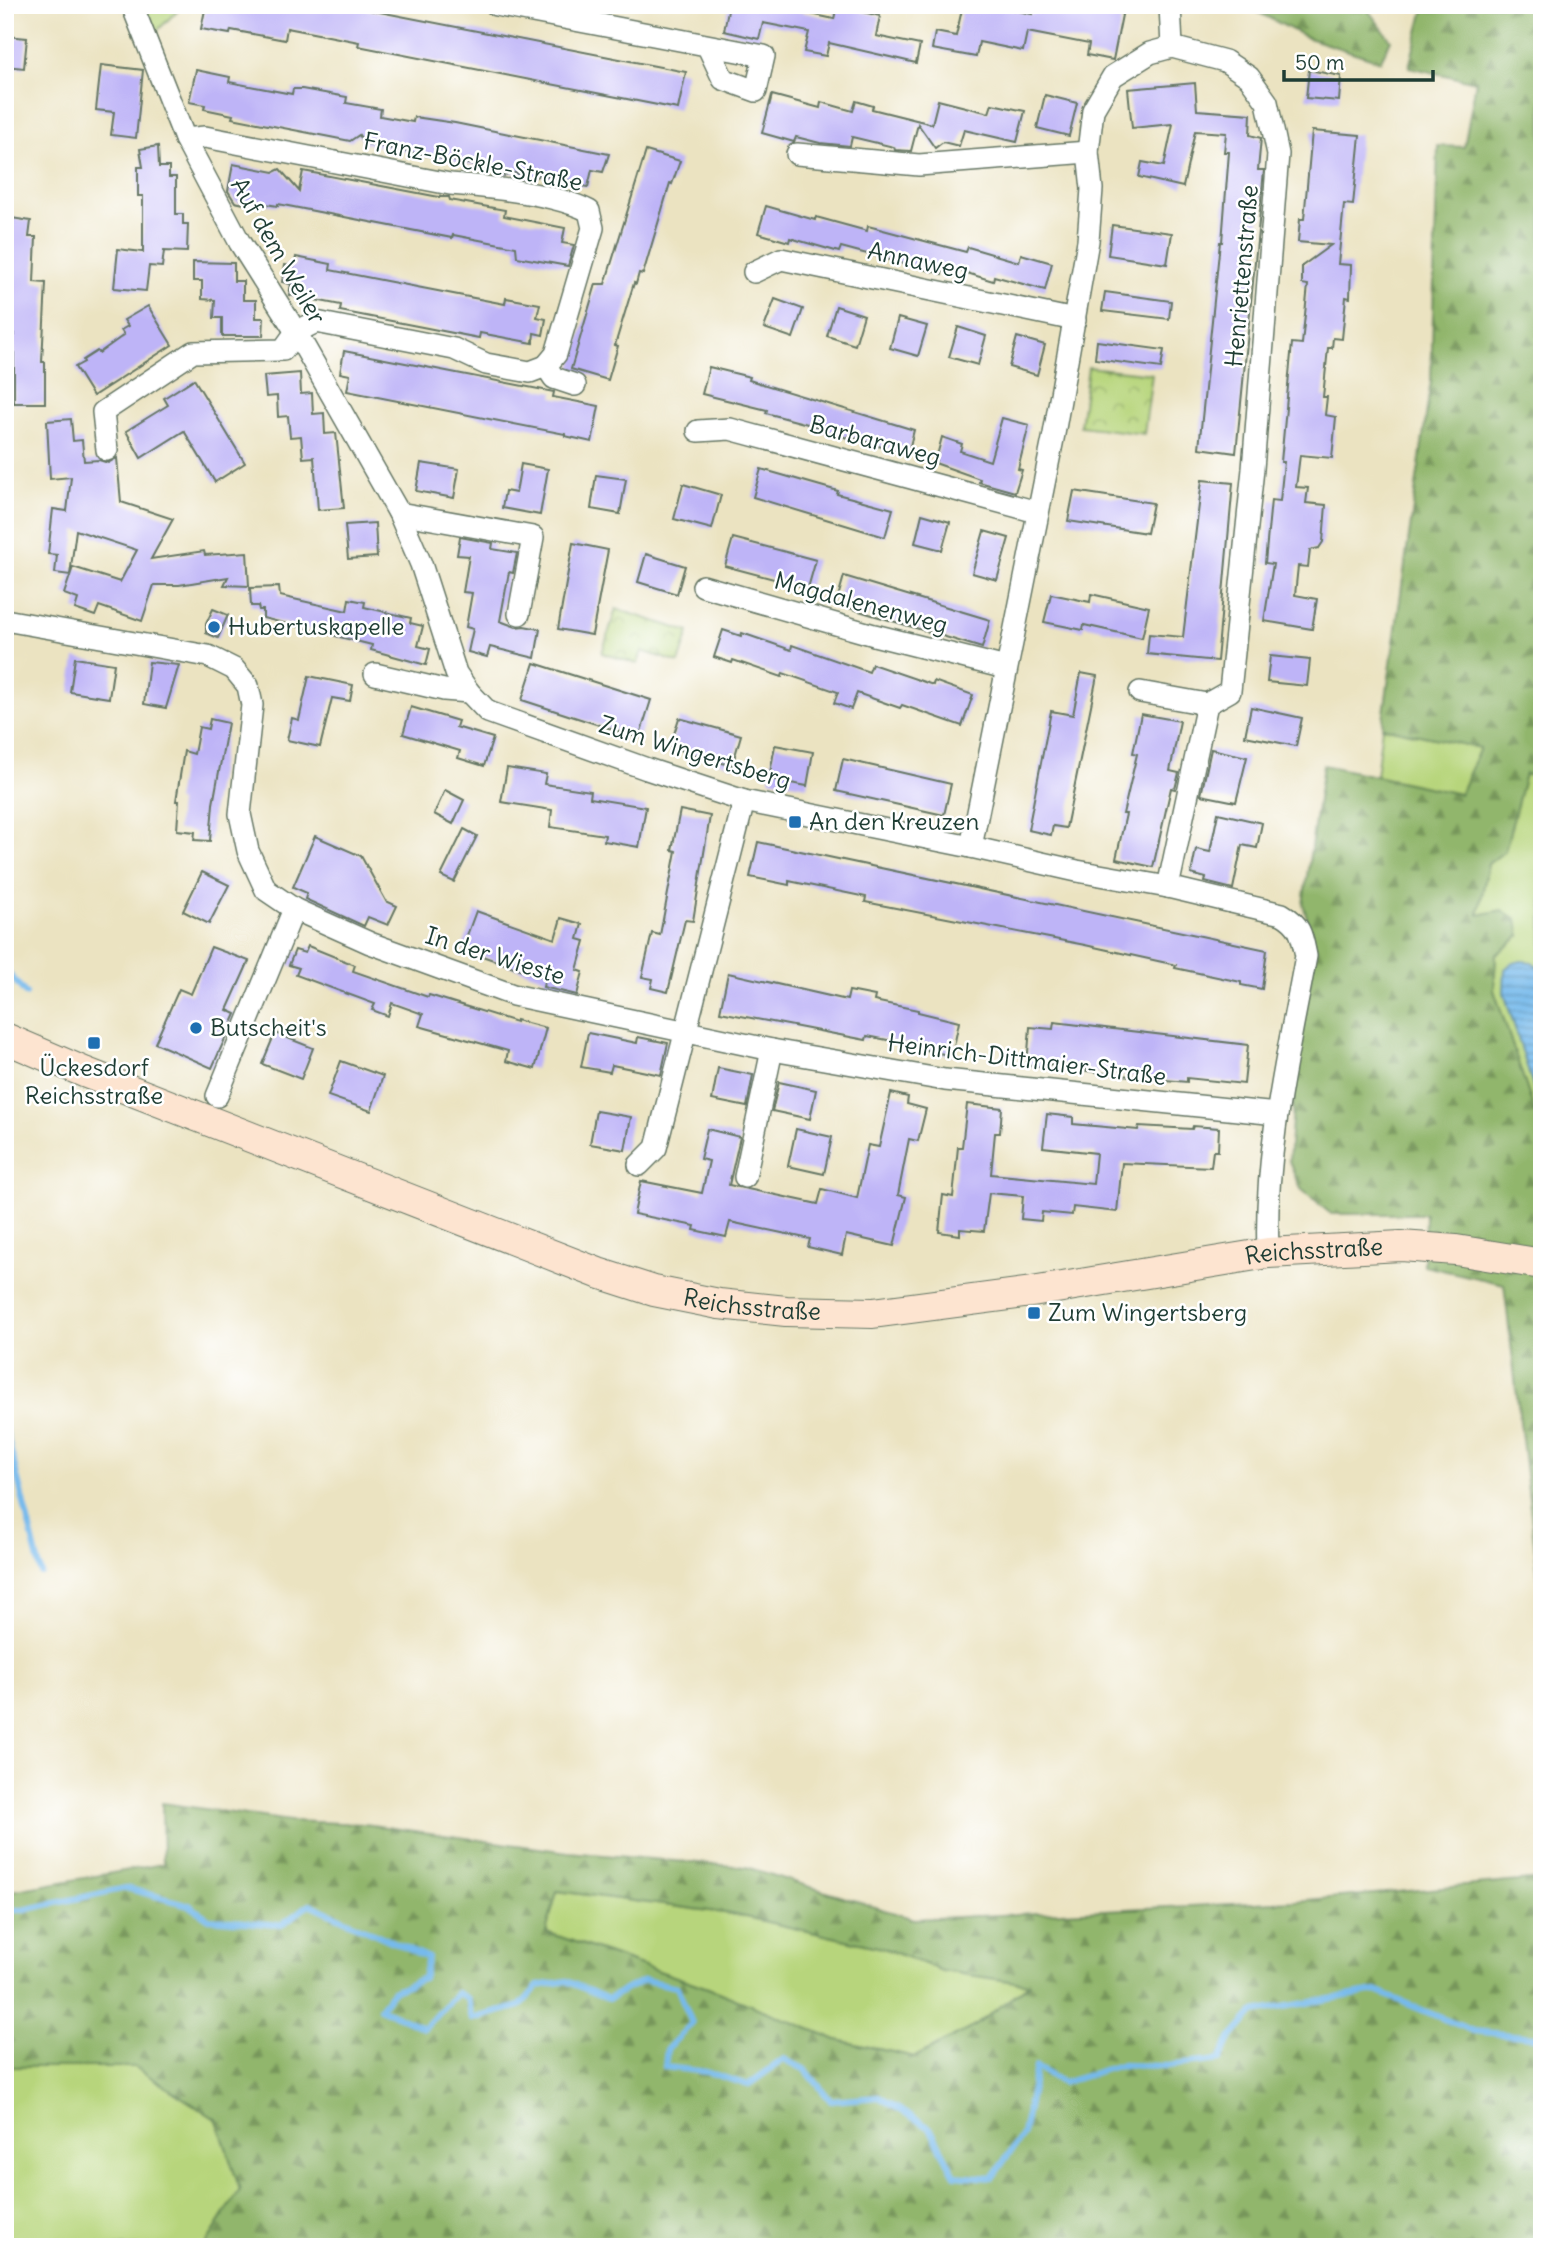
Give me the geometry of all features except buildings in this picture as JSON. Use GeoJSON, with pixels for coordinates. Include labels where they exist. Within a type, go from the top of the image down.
{"type":"FeatureCollection","features":[{"type":"Feature","properties":{"kind":"main road","name":"Reichsstraße"},"geometry":{"type":"LineString","coordinates":[[5,1038],[84,1072],[549,1255],[654,1291],[719,1304],[786,1311],[873,1313],[1032,1292],[1268,1253],[1401,1246],[1456,1250],[1542,1264]]}},
{"type":"Feature","properties":{"kind":"street","name":"Auf dem Weiler"},"geometry":{"type":"LineString","coordinates":[[132,5],[185,139],[240,243],[296,332],[399,513],[421,564],[456,673],[469,692]]}},
{"type":"Feature","properties":{"kind":"street"},"geometry":{"type":"LineString","coordinates":[[496,5],[708,47]]}},
{"type":"Feature","properties":{"kind":"street"},"geometry":{"type":"LineString","coordinates":[[971,846],[1088,242],[1092,189],[1088,152],[1093,110],[1113,76],[1150,52],[1172,47],[1170,5]]}},
{"type":"Feature","properties":{"kind":"street","name":"Henriettenstraße"},"geometry":{"type":"LineString","coordinates":[[1172,47],[1225,61],[1250,77],[1267,102],[1278,154],[1253,469],[1230,691],[1207,704]]}},
{"type":"Feature","properties":{"kind":"street","name":"Franz-Böckle-Straße"},"geometry":{"type":"LineString","coordinates":[[185,139],[205,137],[450,184],[488,186],[575,204],[589,211],[593,228],[556,354],[546,366]]}},
{"type":"Feature","properties":{"kind":"street"},"geometry":{"type":"LineString","coordinates":[[797,154],[919,165],[1088,152]]}},
{"type":"Feature","properties":{"kind":"street","name":"Annaweg"},"geometry":{"type":"LineString","coordinates":[[754,272],[781,258],[1074,320]]}},
{"type":"Feature","properties":{"kind":"street"},"geometry":{"type":"LineString","coordinates":[[107,450],[103,412],[193,352],[284,351],[296,332],[316,322],[454,349],[486,364],[530,372],[546,366],[554,378],[575,385]]}},
{"type":"Feature","properties":{"kind":"street","name":"Barbaraweg"},"geometry":{"type":"LineString","coordinates":[[698,431],[730,429],[1037,512]]}},
{"type":"Feature","properties":{"kind":"street"},"geometry":{"type":"LineString","coordinates":[[399,513],[533,537],[519,614]]}},
{"type":"Feature","properties":{"kind":"street","name":"Magdalenenweg"},"geometry":{"type":"LineString","coordinates":[[703,586],[874,635],[1006,668]]}},
{"type":"Feature","properties":{"kind":"street","name":"In der Wieste"},"geometry":{"type":"LineString","coordinates":[[5,620],[208,656],[234,669],[248,686],[252,705],[240,814],[248,851],[267,890],[294,909],[370,943],[513,995],[687,1031]]}},
{"type":"Feature","properties":{"kind":"street"},"geometry":{"type":"LineString","coordinates":[[375,674],[444,690],[469,692]]}},
{"type":"Feature","properties":{"kind":"street","name":"Zum Wingertsberg"},"geometry":{"type":"LineString","coordinates":[[469,692],[488,712],[744,801],[971,846],[1077,871],[1168,887],[1282,914],[1296,922],[1302,932],[1306,956],[1277,1114],[1266,1221],[1268,1253]]}},
{"type":"Feature","properties":{"kind":"street"},"geometry":{"type":"LineString","coordinates":[[1140,692],[1207,704],[1168,887]]}},
{"type":"Feature","properties":{"kind":"street"},"geometry":{"type":"LineString","coordinates":[[639,1166],[656,1148],[744,801]]}},
{"type":"Feature","properties":{"kind":"street"},"geometry":{"type":"LineString","coordinates":[[217,1096],[294,909]]}},
{"type":"Feature","properties":{"kind":"street","name":"Heinrich-Dittmaier-Straße"},"geometry":{"type":"LineString","coordinates":[[687,1031],[772,1050],[945,1080],[1277,1114]]}},
{"type":"Feature","properties":{"kind":"street"},"geometry":{"type":"LineString","coordinates":[[745,1177],[772,1050]]}},
{"type":"Feature","properties":{"kind":"green space"},"geometry":{"type":"Polygon","coordinates":[[[141,5],[183,5],[153,35],[141,5]]]}},
{"type":"Feature","properties":{"kind":"green space"},"geometry":{"type":"Polygon","coordinates":[[[1244,5],[1364,5],[1391,40],[1380,61],[1308,38],[1244,5]]]}},
{"type":"Feature","properties":{"kind":"green space"},"geometry":{"type":"Polygon","coordinates":[[[1425,5],[1542,5],[1542,779],[1525,774],[1505,851],[1488,864],[1478,915],[1502,910],[1517,920],[1520,936],[1496,955],[1494,990],[1542,1127],[1542,1611],[1504,1284],[1424,1266],[1425,1214],[1331,1214],[1301,1189],[1289,1161],[1294,1093],[1315,946],[1303,904],[1323,765],[1460,794],[1480,748],[1382,727],[1431,381],[1438,146],[1464,147],[1476,82],[1409,67],[1425,5]]]}},
{"type":"Feature","properties":{"kind":"green space"},"geometry":{"type":"Polygon","coordinates":[[[1088,367],[1152,374],[1144,434],[1080,426],[1088,367]]]}},
{"type":"Feature","properties":{"kind":"green space"},"geometry":{"type":"Polygon","coordinates":[[[616,609],[689,632],[679,663],[642,651],[638,664],[602,653],[616,609]]]}},
{"type":"Feature","properties":{"kind":"green space"},"geometry":{"type":"Polygon","coordinates":[[[1382,727],[1480,748],[1461,795],[1376,776],[1382,727]]]}},
{"type":"Feature","properties":{"kind":"green space"},"geometry":{"type":"Polygon","coordinates":[[[1525,774],[1542,779],[1542,1000],[1541,969],[1504,992],[1542,1116],[1542,1127],[1494,990],[1496,955],[1520,936],[1478,916],[1488,864],[1505,850],[1525,774]]]}},
{"type":"Feature","properties":{"kind":"green space"},"geometry":{"type":"Polygon","coordinates":[[[162,1803],[290,1821],[364,1824],[568,1852],[746,1867],[914,1919],[1296,1901],[1542,1879],[1542,2247],[204,2247],[240,2190],[217,2120],[135,2067],[5,2067],[5,1892],[163,1864],[162,1803]],[[557,1891],[546,1932],[708,1988],[837,2040],[915,2057],[975,2026],[1029,1984],[942,1971],[886,1949],[732,1914],[557,1891]]]}},
{"type":"Feature","properties":{"kind":"green space"},"geometry":{"type":"Polygon","coordinates":[[[557,1891],[732,1914],[886,1949],[942,1971],[1030,1983],[975,2026],[915,2057],[837,2040],[708,1988],[546,1932],[557,1891]]]}},
{"type":"Feature","properties":{"kind":"green space"},"geometry":{"type":"Polygon","coordinates":[[[5,2067],[135,2067],[217,2120],[240,2190],[204,2247],[5,2247],[5,2067]]]}},
{"type":"Feature","properties":{"kind":"water"},"geometry":{"type":"Polygon","coordinates":[[[1521,961],[1532,962],[1541,969],[1542,1116],[1504,992],[1505,969],[1521,961]]]}},
{"type":"Feature","properties":{"kind":"waterway"},"geometry":{"type":"LineString","coordinates":[[5,664],[10,636]]}},
{"type":"Feature","properties":{"kind":"waterway"},"geometry":{"type":"LineString","coordinates":[[5,969],[26,994]]}},
{"type":"Feature","properties":{"kind":"waterway"},"geometry":{"type":"LineString","coordinates":[[5,1427],[41,1573]]}},
{"type":"Feature","properties":{"kind":"waterway"},"geometry":{"type":"LineString","coordinates":[[5,1910],[23,1910],[126,1888],[189,1905],[209,1919],[281,1925],[310,1904],[428,1958],[423,1978],[393,1991],[380,2008],[424,2028],[457,1993],[468,1999],[472,2019],[520,2006],[538,1986],[567,1981],[608,1999],[644,1980],[677,1987],[692,2023],[667,2049],[665,2067],[707,2072],[748,2085],[784,2059],[806,2070],[831,2101],[879,2097],[930,2128],[955,2175],[992,2178],[1023,2134],[1036,2067],[1063,2083],[1119,2065],[1167,2066],[1220,2060],[1230,2039],[1254,2012],[1376,1991],[1473,2031],[1542,2038]]}},
{"type":"Feature","properties":{"kind":"place","name":"Hubertuskapelle"},"geometry":{"type":"Point","coordinates":[214,627]}},
{"type":"Feature","properties":{"kind":"place","name":"An den Kreuzen"},"geometry":{"type":"Point","coordinates":[795,822]}},
{"type":"Feature","properties":{"kind":"place","name":"Butscheit's"},"geometry":{"type":"Point","coordinates":[196,1028]}},
{"type":"Feature","properties":{"kind":"place","name":"Ückesdorf Reichsstraße"},"geometry":{"type":"Point","coordinates":[94,1043]}},
{"type":"Feature","properties":{"kind":"place","name":"Zum Wingertsberg"},"geometry":{"type":"Point","coordinates":[1034,1313]}}]}
